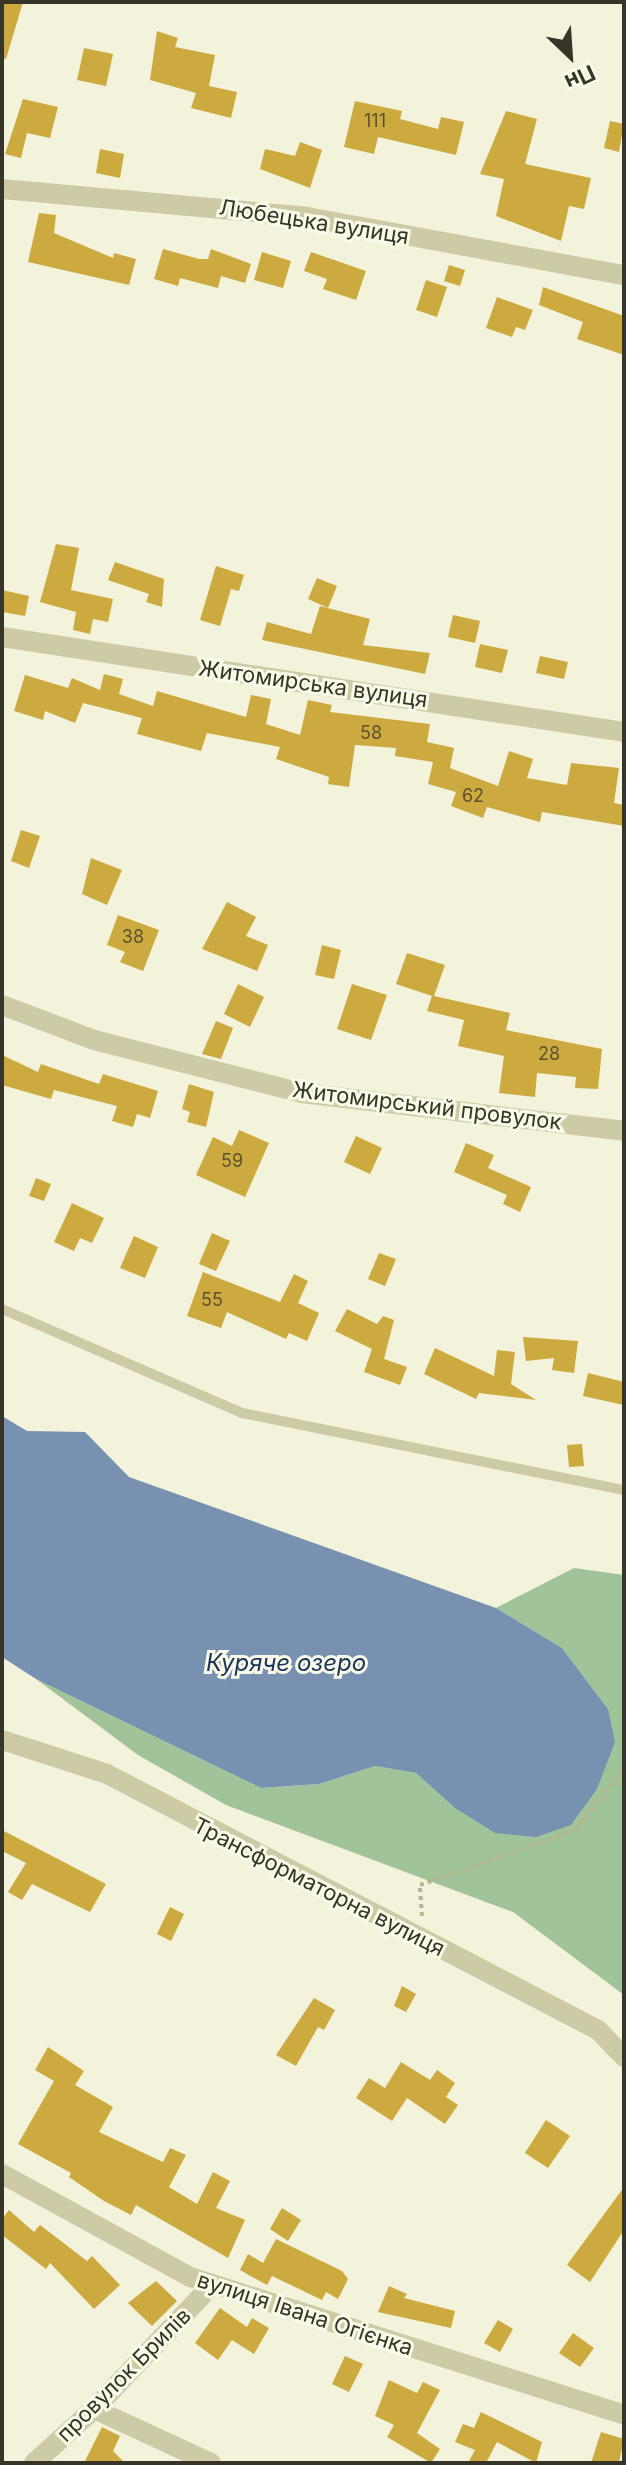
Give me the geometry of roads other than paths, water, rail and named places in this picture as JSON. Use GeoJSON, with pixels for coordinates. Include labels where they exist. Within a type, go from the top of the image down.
{"type":"FeatureCollection","features":[{"type":"Feature","properties":{"kind":"street","name":"Любецька вулиця"},"geometry":{"type":"LineString","coordinates":[[2,189],[307,217],[624,275]]}},
{"type":"Feature","properties":{"kind":"street","name":"Житомирська вулиця"},"geometry":{"type":"LineString","coordinates":[[2,637],[624,732]]}},
{"type":"Feature","properties":{"kind":"street","name":"Житомирський провулок"},"geometry":{"type":"LineString","coordinates":[[2,1005],[94,1040],[302,1093],[624,1131]]}},
{"type":"Feature","properties":{"kind":"street","name":"Трансформаторна вулиця"},"geometry":{"type":"LineString","coordinates":[[2,1740],[107,1774],[598,2030],[624,2057]]}},
{"type":"Feature","properties":{"kind":"street","name":"вулиця Івана Огієнка"},"geometry":{"type":"LineString","coordinates":[[2,2174],[212,2285],[624,2415]]}},
{"type":"Feature","properties":{"kind":"street","name":"провулок Брилів"},"geometry":{"type":"LineString","coordinates":[[34,2463],[94,2409],[212,2285]]}},
{"type":"Feature","properties":{"kind":"street"},"geometry":{"type":"LineString","coordinates":[[94,2409],[211,2463]]}},
{"type":"Feature","properties":{"kind":"lane"},"geometry":{"type":"LineString","coordinates":[[2,1309],[242,1413],[624,1490]]}},
{"type":"Feature","properties":{"kind":"water","name":"Куряче озеро"},"geometry":{"type":"Polygon","coordinates":[[[2,1416],[27,1431],[85,1432],[129,1477],[496,1608],[562,1648],[608,1709],[615,1742],[597,1789],[571,1825],[536,1837],[495,1833],[455,1808],[416,1773],[375,1766],[319,1784],[261,1788],[36,1679],[2,1657],[2,1416]]]}}]}
